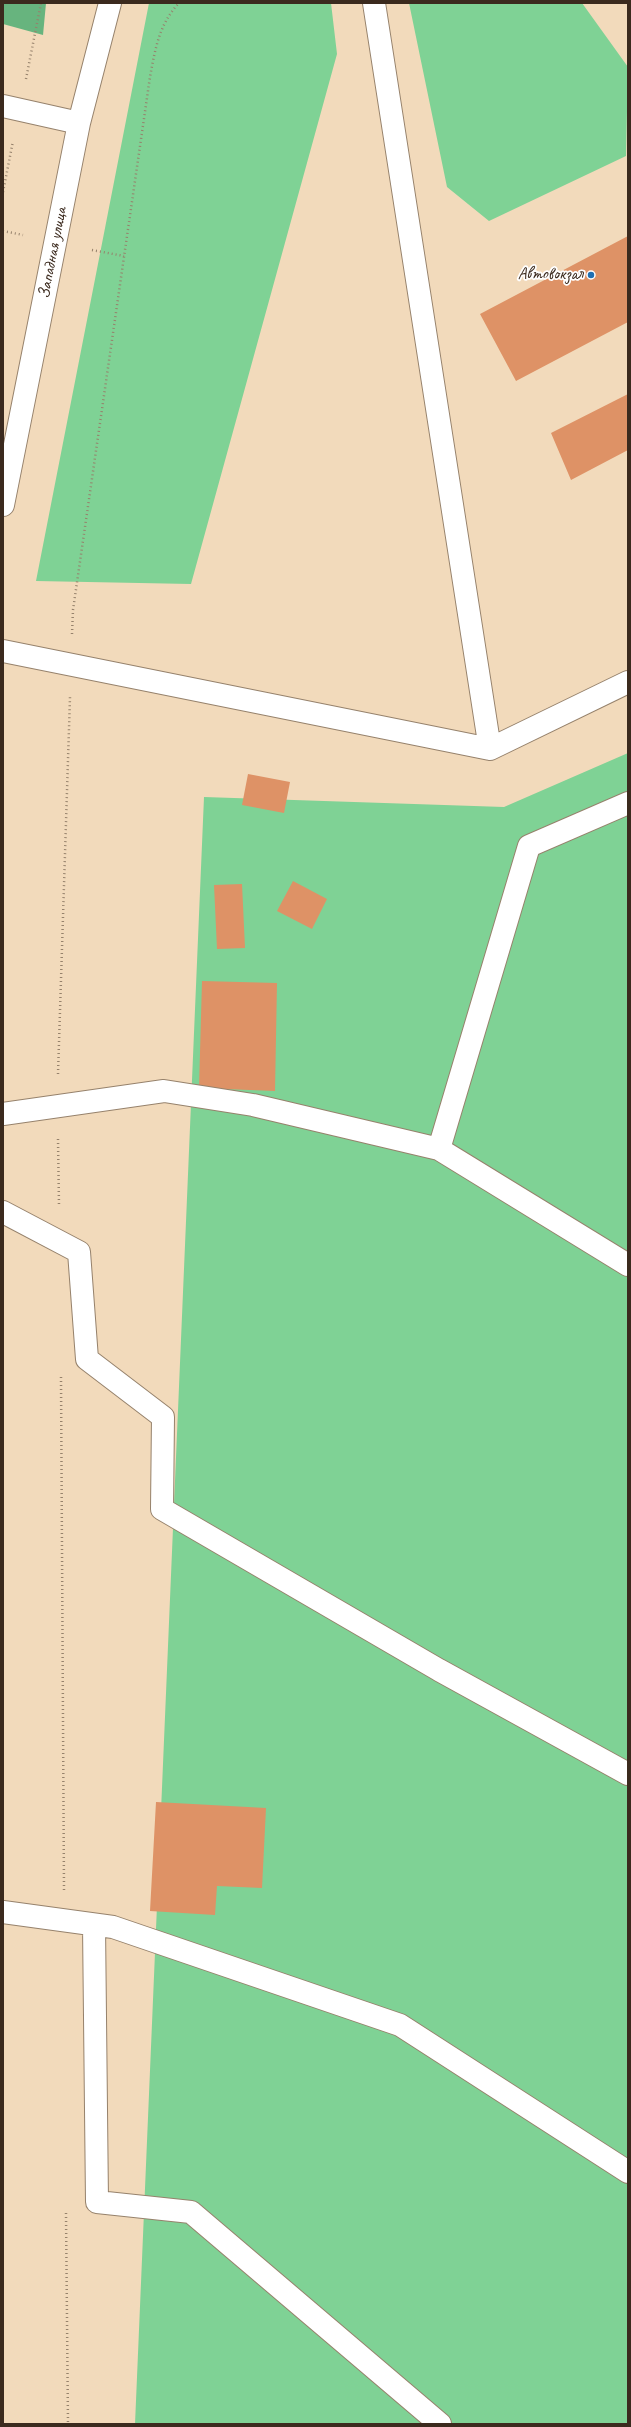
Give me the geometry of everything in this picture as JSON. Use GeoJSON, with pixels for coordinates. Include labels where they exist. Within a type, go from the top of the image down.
{"type":"FeatureCollection","features":[{"type":"Feature","properties":{"kind":"main road","name":"Западная улица"},"geometry":{"type":"LineString","coordinates":[[3,505],[80,123],[110,3]]}},
{"type":"Feature","properties":{"kind":"main road"},"geometry":{"type":"LineString","coordinates":[[374,3],[490,749]]}},
{"type":"Feature","properties":{"kind":"main road"},"geometry":{"type":"LineString","coordinates":[[3,106],[80,123]]}},
{"type":"Feature","properties":{"kind":"main road"},"geometry":{"type":"LineString","coordinates":[[3,651],[490,749],[628,682]]}},
{"type":"Feature","properties":{"kind":"main road"},"geometry":{"type":"LineString","coordinates":[[439,1149],[529,846],[628,803]]}},
{"type":"Feature","properties":{"kind":"main road"},"geometry":{"type":"LineString","coordinates":[[3,1114],[164,1091],[253,1106],[439,1149],[628,1265]]}},
{"type":"Feature","properties":{"kind":"main road"},"geometry":{"type":"LineString","coordinates":[[3,1212],[79,1252],[87,1359],[163,1417],[162,1509],[439,1670],[628,1774]]}},
{"type":"Feature","properties":{"kind":"main road"},"geometry":{"type":"LineString","coordinates":[[3,1912],[113,1927],[400,2025],[628,2172]]}},
{"type":"Feature","properties":{"kind":"main road"},"geometry":{"type":"LineString","coordinates":[[94,1925],[97,2202],[191,2212],[440,2424]]}},
{"type":"Feature","properties":{"kind":"path"},"geometry":{"type":"LineString","coordinates":[[59,1242],[58,1066],[73,610],[150,77],[158,36],[172,10],[179,3]]}},
{"type":"Feature","properties":{"kind":"path"},"geometry":{"type":"LineString","coordinates":[[3,232],[23,235]]}},
{"type":"Feature","properties":{"kind":"path"},"geometry":{"type":"LineString","coordinates":[[92,250],[124,256]]}},
{"type":"Feature","properties":{"kind":"path"},"geometry":{"type":"LineString","coordinates":[[60,1374],[64,1920]]}},
{"type":"Feature","properties":{"kind":"path"},"geometry":{"type":"LineString","coordinates":[[66,2206],[68,2424]]}},
{"type":"Feature","properties":{"kind":"green space"},"geometry":{"type":"Polygon","coordinates":[[[3,3],[46,3],[43,35],[3,24],[3,3]]]}},
{"type":"Feature","properties":{"kind":"green space"},"geometry":{"type":"Polygon","coordinates":[[[149,3],[331,3],[337,54],[191,584],[36,581],[149,3]]]}},
{"type":"Feature","properties":{"kind":"green space"},"geometry":{"type":"Polygon","coordinates":[[[409,3],[582,3],[628,67],[626,156],[489,221],[447,187],[409,3]]]}},
{"type":"Feature","properties":{"kind":"green space"},"geometry":{"type":"Polygon","coordinates":[[[628,753],[628,2424],[135,2424],[204,797],[504,807],[628,753]]]}},
{"type":"Feature","properties":{"kind":"building","name":"Автовокзал"},"geometry":{"type":"Polygon","coordinates":[[[628,236],[628,322],[516,381],[480,314],[628,236]]]}},
{"type":"Feature","properties":{"kind":"building"},"geometry":{"type":"Polygon","coordinates":[[[628,394],[628,450],[571,480],[551,433],[628,394]]]}},
{"type":"Feature","properties":{"kind":"building"},"geometry":{"type":"Polygon","coordinates":[[[248,774],[290,782],[284,813],[242,805],[248,774]]]}},
{"type":"Feature","properties":{"kind":"building"},"geometry":{"type":"Polygon","coordinates":[[[293,881],[327,899],[312,929],[277,911],[293,881]]]}},
{"type":"Feature","properties":{"kind":"building"},"geometry":{"type":"Polygon","coordinates":[[[242,884],[245,948],[217,949],[214,885],[242,884]]]}},
{"type":"Feature","properties":{"kind":"building"},"geometry":{"type":"Polygon","coordinates":[[[202,981],[277,983],[275,1091],[199,1088],[202,981]]]}},
{"type":"Feature","properties":{"kind":"building"},"geometry":{"type":"Polygon","coordinates":[[[156,1802],[266,1808],[262,1888],[217,1886],[215,1915],[150,1911],[156,1802]]]}},
{"type":"Feature","properties":{"kind":"place","name":"Автовокзал"},"geometry":{"type":"Point","coordinates":[591,275]}}]}
